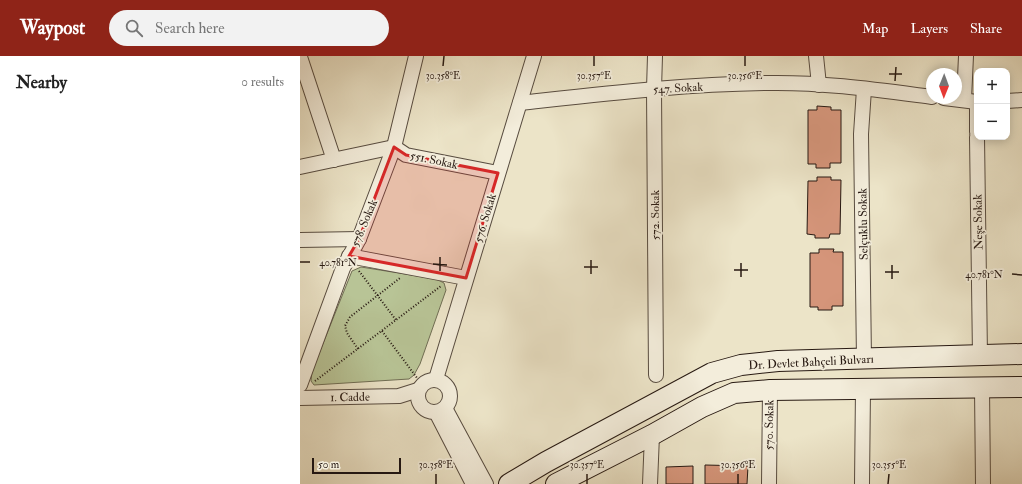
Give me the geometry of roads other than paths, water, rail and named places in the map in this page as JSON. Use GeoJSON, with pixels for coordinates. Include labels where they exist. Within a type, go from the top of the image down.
{"type":"FeatureCollection","features":[{"type":"Feature","properties":{"kind":"street","name":"578. Sokak"},"geometry":{"type":"LineString","coordinates":[[306,384],[343,268],[359,239],[394,148],[416,56]]}},
{"type":"Feature","properties":{"kind":"street","name":"576. Sokak"},"geometry":{"type":"LineString","coordinates":[[424,389],[461,277],[498,174],[534,56]]}},
{"type":"Feature","properties":{"kind":"street","name":"572. Sokak"},"geometry":{"type":"LineString","coordinates":[[656,56],[654,89],[656,375]]}},
{"type":"Feature","properties":{"kind":"street"},"geometry":{"type":"LineString","coordinates":[[816,56],[819,85]]}},
{"type":"Feature","properties":{"kind":"street"},"geometry":{"type":"LineString","coordinates":[[966,56],[974,114]]}},
{"type":"Feature","properties":{"kind":"street"},"geometry":{"type":"LineString","coordinates":[[300,57],[334,160]]}},
{"type":"Feature","properties":{"kind":"street","name":"547. Sokak"},"geometry":{"type":"LineString","coordinates":[[520,103],[654,89],[769,83],[819,85],[926,96]]}},
{"type":"Feature","properties":{"kind":"street","name":"Selçuklu Sokak"},"geometry":{"type":"LineString","coordinates":[[864,89],[861,134],[864,359]]}},
{"type":"Feature","properties":{"kind":"street"},"geometry":{"type":"LineString","coordinates":[[1010,101],[1022,100]]}},
{"type":"Feature","properties":{"kind":"street"},"geometry":{"type":"LineString","coordinates":[[962,101],[972,102]]}},
{"type":"Feature","properties":{"kind":"street","name":"Neşe Sokak"},"geometry":{"type":"LineString","coordinates":[[977,140],[980,356]]}},
{"type":"Feature","properties":{"kind":"street","name":"551. Sokak"},"geometry":{"type":"LineString","coordinates":[[300,167],[394,148],[406,155],[498,174]]}},
{"type":"Feature","properties":{"kind":"street"},"geometry":{"type":"LineString","coordinates":[[300,240],[359,239]]}},
{"type":"Feature","properties":{"kind":"street"},"geometry":{"type":"LineString","coordinates":[[350,256],[461,277]]}},
{"type":"Feature","properties":{"kind":"street","name":"Dr. Devlet Bahçeli Bulvarı"},"geometry":{"type":"LineString","coordinates":[[509,484],[553,458],[712,372],[741,365],[778,361],[1022,354]]}},
{"type":"Feature","properties":{"kind":"street"},"geometry":{"type":"LineString","coordinates":[[445,384],[448,388],[450,398],[441,410],[430,412],[425,410],[424,389],[445,384]]}},
{"type":"Feature","properties":{"kind":"street"},"geometry":{"type":"LineString","coordinates":[[556,484],[652,435],[702,407],[734,393],[770,390],[1022,387]]}},
{"type":"Feature","properties":{"kind":"street"},"geometry":{"type":"LineString","coordinates":[[982,388],[983,484]]}},
{"type":"Feature","properties":{"kind":"street","name":"1. Cadde"},"geometry":{"type":"LineString","coordinates":[[300,398],[399,396],[424,389]]}},
{"type":"Feature","properties":{"kind":"street"},"geometry":{"type":"LineString","coordinates":[[862,484],[863,389]]}},
{"type":"Feature","properties":{"kind":"street","name":"570. Sokak"},"geometry":{"type":"LineString","coordinates":[[769,484],[770,390]]}},
{"type":"Feature","properties":{"kind":"street"},"geometry":{"type":"LineString","coordinates":[[441,410],[473,484]]}},
{"type":"Feature","properties":{"kind":"street"},"geometry":{"type":"LineString","coordinates":[[441,410],[486,484]]}},
{"type":"Feature","properties":{"kind":"street"},"geometry":{"type":"LineString","coordinates":[[650,484],[652,435]]}}]}
